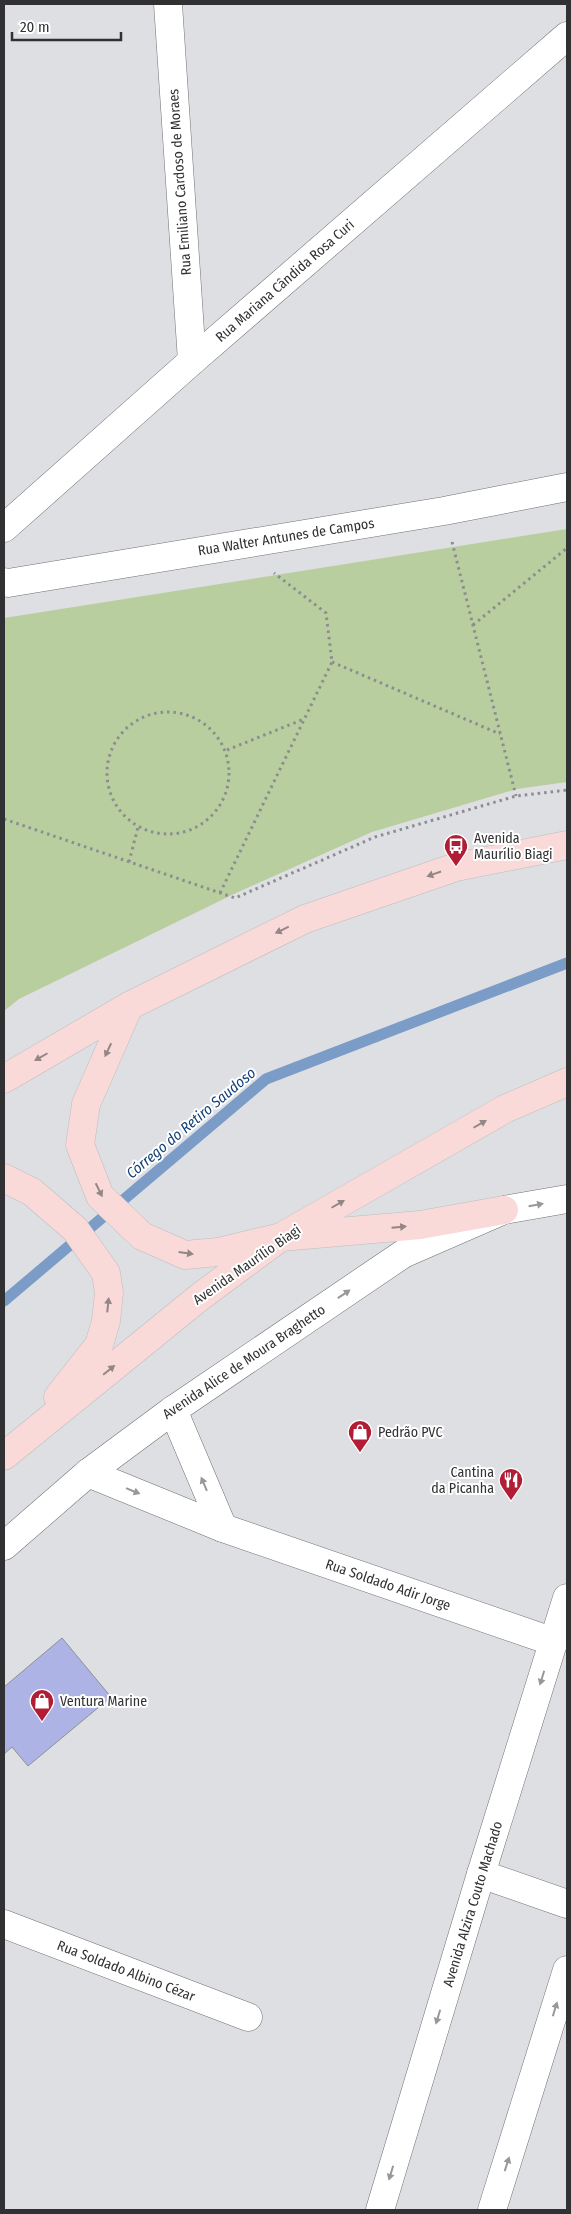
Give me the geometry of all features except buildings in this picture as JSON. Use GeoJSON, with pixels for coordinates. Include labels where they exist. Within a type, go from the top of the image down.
{"type":"FeatureCollection","features":[{"type":"Feature","properties":{"kind":"main road"},"geometry":{"type":"LineString","coordinates":[[4,1079],[129,1006],[305,918],[456,867],[567,845]]}},
{"type":"Feature","properties":{"kind":"main road"},"geometry":{"type":"LineString","coordinates":[[129,1006],[86,1104],[80,1145],[100,1196],[142,1236],[185,1255],[218,1252],[281,1237],[420,1225],[504,1210]]}},
{"type":"Feature","properties":{"kind":"main road","name":"Avenida Maurílio Biagi"},"geometry":{"type":"LineString","coordinates":[[4,1456],[201,1296],[281,1237],[505,1109],[567,1082]]}},
{"type":"Feature","properties":{"kind":"main road"},"geometry":{"type":"LineString","coordinates":[[4,1178],[32,1192],[76,1229],[106,1273],[109,1293],[106,1321],[99,1345],[30,1434]]}},
{"type":"Feature","properties":{"kind":"street","name":"Rua Emiliano Cardoso de Moraes"},"geometry":{"type":"LineString","coordinates":[[168,4],[192,361]]}},
{"type":"Feature","properties":{"kind":"street","name":"Rua Mariana Cândida Rosa Curi"},"geometry":{"type":"LineString","coordinates":[[4,528],[192,361],[567,36]]}},
{"type":"Feature","properties":{"kind":"street","name":"Rua Walter Antunes de Campos"},"geometry":{"type":"LineString","coordinates":[[4,582],[8,583],[444,511],[567,486]]}},
{"type":"Feature","properties":{"kind":"street"},"geometry":{"type":"LineString","coordinates":[[504,1210],[567,1199]]}},
{"type":"Feature","properties":{"kind":"street","name":"Avenida Alice de Moura Braghetto"},"geometry":{"type":"LineString","coordinates":[[4,1546],[88,1473],[173,1410],[403,1254],[504,1210]]}},
{"type":"Feature","properties":{"kind":"street"},"geometry":{"type":"LineString","coordinates":[[173,1410],[223,1528]]}},
{"type":"Feature","properties":{"kind":"street","name":"Rua Soldado Adir Jorge"},"geometry":{"type":"LineString","coordinates":[[88,1473],[223,1528],[554,1642]]}},
{"type":"Feature","properties":{"kind":"street","name":"Avenida Alzira Couto Machado"},"geometry":{"type":"LineString","coordinates":[[380,2210],[481,1874],[567,1598]]}},
{"type":"Feature","properties":{"kind":"street"},"geometry":{"type":"LineString","coordinates":[[481,1874],[567,1904]]}},
{"type":"Feature","properties":{"kind":"street","name":"Rua Soldado Albino Cézar"},"geometry":{"type":"LineString","coordinates":[[4,1924],[248,2017]]}},
{"type":"Feature","properties":{"kind":"street"},"geometry":{"type":"LineString","coordinates":[[492,2210],[567,1970]]}},
{"type":"Feature","properties":{"kind":"path"},"geometry":{"type":"LineString","coordinates":[[444,511],[516,796]]}},
{"type":"Feature","properties":{"kind":"path"},"geometry":{"type":"LineString","coordinates":[[220,893],[332,662],[326,614],[238,545]]}},
{"type":"Feature","properties":{"kind":"path"},"geometry":{"type":"LineString","coordinates":[[473,625],[567,548]]}},
{"type":"Feature","properties":{"kind":"path"},"geometry":{"type":"LineString","coordinates":[[332,662],[500,735]]}},
{"type":"Feature","properties":{"kind":"path"},"geometry":{"type":"LineString","coordinates":[[164,711],[190,715],[212,728],[226,750],[230,781],[218,808],[196,828],[166,835],[138,827],[118,809],[107,785],[108,759],[119,735],[139,718],[164,711]]}},
{"type":"Feature","properties":{"kind":"path"},"geometry":{"type":"LineString","coordinates":[[226,750],[304,719]]}},
{"type":"Feature","properties":{"kind":"path"},"geometry":{"type":"LineString","coordinates":[[4,819],[235,898],[375,837],[516,796],[567,790]]}},
{"type":"Feature","properties":{"kind":"path"},"geometry":{"type":"LineString","coordinates":[[129,862],[138,827]]}},
{"type":"Feature","properties":{"kind":"green space"},"geometry":{"type":"Polygon","coordinates":[[[567,529],[567,782],[517,789],[372,832],[236,893],[19,999],[4,1011],[4,618],[567,529]]]}},
{"type":"Feature","properties":{"kind":"waterway","name":"Córrego do Retiro Saudoso"},"geometry":{"type":"LineString","coordinates":[[4,1301],[266,1079],[567,963]]}},
{"type":"Feature","properties":{"kind":"place","name":"Avenida Maurílio Biagi"},"geometry":{"type":"Point","coordinates":[456,867]}},
{"type":"Feature","properties":{"kind":"place","name":"Pedrão PVC"},"geometry":{"type":"Point","coordinates":[360,1453]}},
{"type":"Feature","properties":{"kind":"place","name":"Cantina da Picanha"},"geometry":{"type":"Point","coordinates":[511,1501]}},
{"type":"Feature","properties":{"kind":"place","name":"Ventura Marine"},"geometry":{"type":"Point","coordinates":[42,1722]}}]}
